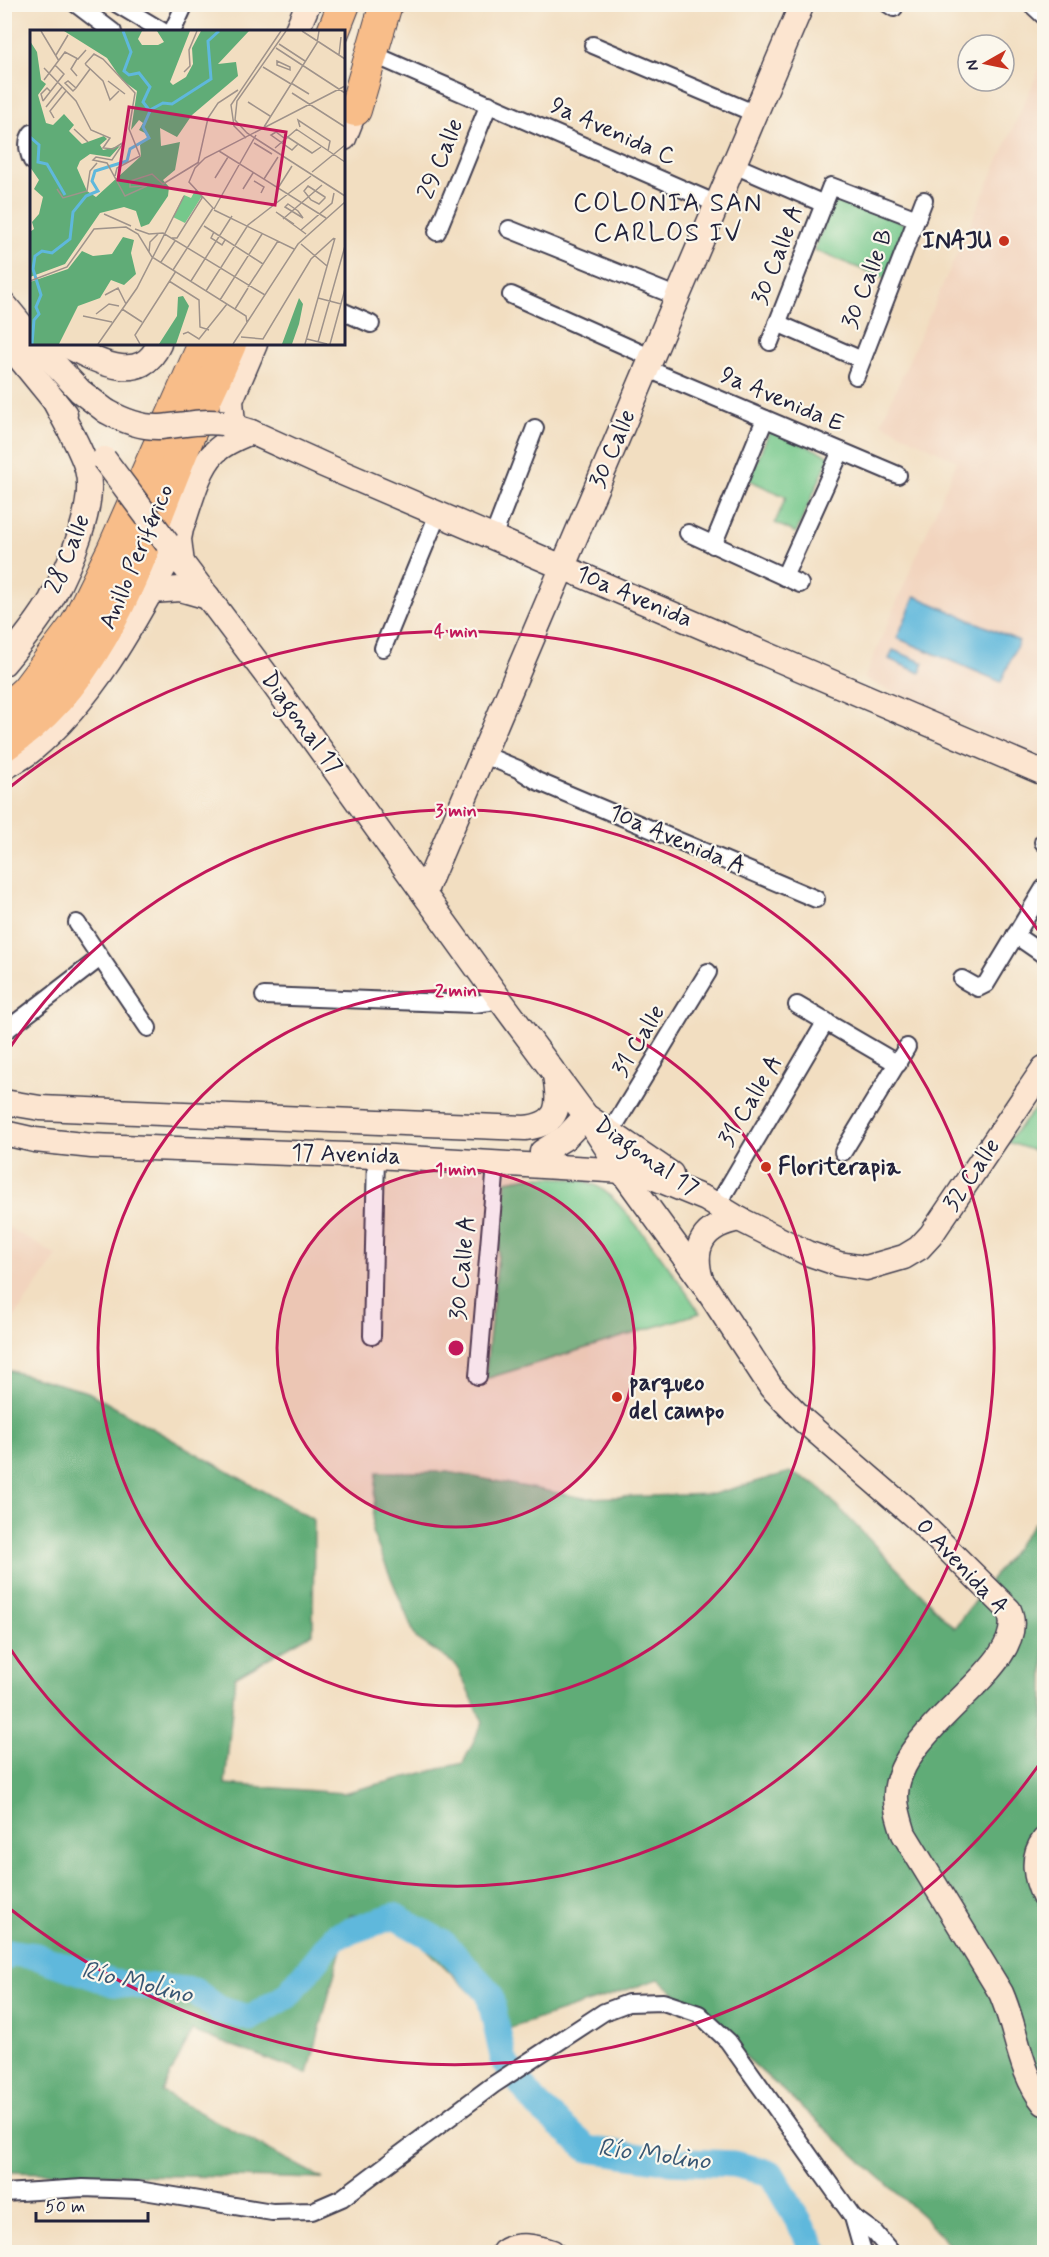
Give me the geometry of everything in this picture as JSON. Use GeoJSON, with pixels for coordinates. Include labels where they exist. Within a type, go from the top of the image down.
{"type":"FeatureCollection","features":[{"type":"Feature","properties":{"kind":"highway"},"geometry":{"type":"LineString","coordinates":[[333,30],[336,4]]}},
{"type":"Feature","properties":{"kind":"highway"},"geometry":{"type":"LineString","coordinates":[[334,30],[344,4]]}},
{"type":"Feature","properties":{"kind":"highway"},"geometry":{"type":"LineString","coordinates":[[345,74],[374,4]]}},
{"type":"Feature","properties":{"kind":"highway"},"geometry":{"type":"LineString","coordinates":[[349,124],[386,4]]}},
{"type":"Feature","properties":{"kind":"highway","name":"Anillo Periférico"},"geometry":{"type":"LineString","coordinates":[[4,711],[27,690],[76,625],[118,539],[204,345]]}},
{"type":"Feature","properties":{"kind":"highway","name":"Anillo Periférico"},"geometry":{"type":"LineString","coordinates":[[4,745],[56,702],[103,637],[138,561],[179,458],[230,345]]}},
{"type":"Feature","properties":{"kind":"highway"},"geometry":{"type":"LineString","coordinates":[[4,685],[31,656],[64,607],[117,463],[146,440],[158,427]]}},
{"type":"Feature","properties":{"kind":"street"},"geometry":{"type":"LineString","coordinates":[[76,4],[96,27]]}},
{"type":"Feature","properties":{"kind":"street"},"geometry":{"type":"LineString","coordinates":[[117,4],[161,30]]}},
{"type":"Feature","properties":{"kind":"street"},"geometry":{"type":"LineString","coordinates":[[173,30],[184,4]]}},
{"type":"Feature","properties":{"kind":"street"},"geometry":{"type":"LineString","coordinates":[[297,30],[308,4]]}},
{"type":"Feature","properties":{"kind":"street"},"geometry":{"type":"LineString","coordinates":[[349,124],[399,4]]}},
{"type":"Feature","properties":{"kind":"street","name":"30 Calle"},"geometry":{"type":"LineString","coordinates":[[424,893],[802,4]]}},
{"type":"Feature","properties":{"kind":"street"},"geometry":{"type":"LineString","coordinates":[[1031,4],[1044,16]]}},
{"type":"Feature","properties":{"kind":"street"},"geometry":{"type":"LineString","coordinates":[[592,45],[756,114]]}},
{"type":"Feature","properties":{"kind":"street","name":"9a Avenida C"},"geometry":{"type":"LineString","coordinates":[[377,56],[717,204]]}},
{"type":"Feature","properties":{"kind":"street","name":"29 Calle"},"geometry":{"type":"LineString","coordinates":[[437,232],[489,104]]}},
{"type":"Feature","properties":{"kind":"street"},"geometry":{"type":"LineString","coordinates":[[30,135],[30,156]]}},
{"type":"Feature","properties":{"kind":"street"},"geometry":{"type":"LineString","coordinates":[[734,165],[824,204]]}},
{"type":"Feature","properties":{"kind":"street","name":"30 Calle A"},"geometry":{"type":"LineString","coordinates":[[770,342],[831,186],[917,219]]}},
{"type":"Feature","properties":{"kind":"street","name":"30 Calle B"},"geometry":{"type":"LineString","coordinates":[[856,376],[924,200]]}},
{"type":"Feature","properties":{"kind":"street"},"geometry":{"type":"LineString","coordinates":[[509,229],[678,297]]}},
{"type":"Feature","properties":{"kind":"street","name":"9a Avenida E"},"geometry":{"type":"LineString","coordinates":[[511,296],[765,419],[898,475]]}},
{"type":"Feature","properties":{"kind":"street"},"geometry":{"type":"LineString","coordinates":[[345,312],[371,324]]}},
{"type":"Feature","properties":{"kind":"street"},"geometry":{"type":"LineString","coordinates":[[17,316],[30,335]]}},
{"type":"Feature","properties":{"kind":"street"},"geometry":{"type":"LineString","coordinates":[[777,323],[862,360]]}},
{"type":"Feature","properties":{"kind":"street","name":"Diagonal 17"},"geometry":{"type":"LineString","coordinates":[[5,341],[55,402],[117,463],[174,552],[586,1116],[621,1170]]}},
{"type":"Feature","properties":{"kind":"street"},"geometry":{"type":"LineString","coordinates":[[37,345],[80,391],[106,411],[131,423],[158,427],[203,421],[236,427]]}},
{"type":"Feature","properties":{"kind":"street"},"geometry":{"type":"LineString","coordinates":[[66,345],[102,363],[127,368],[142,364],[157,349]]}},
{"type":"Feature","properties":{"kind":"street"},"geometry":{"type":"LineString","coordinates":[[174,552],[207,461],[216,450],[230,441],[236,427],[231,400],[255,345]]}},
{"type":"Feature","properties":{"kind":"street","name":"28 Calle"},"geometry":{"type":"LineString","coordinates":[[4,663],[37,622],[51,599],[88,510],[90,491],[87,468],[55,402]]}},
{"type":"Feature","properties":{"kind":"street"},"geometry":{"type":"LineString","coordinates":[[713,545],[765,419]]}},
{"type":"Feature","properties":{"kind":"street","name":"10a Avenida"},"geometry":{"type":"LineString","coordinates":[[236,427],[1044,773]]}},
{"type":"Feature","properties":{"kind":"street"},"geometry":{"type":"LineString","coordinates":[[493,537],[536,428]]}},
{"type":"Feature","properties":{"kind":"street"},"geometry":{"type":"LineString","coordinates":[[784,577],[841,451]]}},
{"type":"Feature","properties":{"kind":"street"},"geometry":{"type":"LineString","coordinates":[[383,648],[438,514]]}},
{"type":"Feature","properties":{"kind":"street"},"geometry":{"type":"LineString","coordinates":[[688,533],[800,584]]}},
{"type":"Feature","properties":{"kind":"street","name":"Anillo Periférico"},"geometry":{"type":"LineString","coordinates":[[4,768],[32,750],[69,713],[112,659],[174,552]]}},
{"type":"Feature","properties":{"kind":"street"},"geometry":{"type":"LineString","coordinates":[[152,591],[180,589],[208,597]]}},
{"type":"Feature","properties":{"kind":"street","name":"10a Avenida A"},"geometry":{"type":"LineString","coordinates":[[480,759],[513,779],[537,781],[816,899]]}},
{"type":"Feature","properties":{"kind":"street"},"geometry":{"type":"LineString","coordinates":[[962,978],[978,987],[986,984],[1044,888]]}},
{"type":"Feature","properties":{"kind":"street"},"geometry":{"type":"LineString","coordinates":[[77,923],[148,1028]]}},
{"type":"Feature","properties":{"kind":"street"},"geometry":{"type":"LineString","coordinates":[[1015,935],[1044,955]]}},
{"type":"Feature","properties":{"kind":"street"},"geometry":{"type":"LineString","coordinates":[[4,1032],[100,958]]}},
{"type":"Feature","properties":{"kind":"street","name":"31 Calle"},"geometry":{"type":"LineString","coordinates":[[610,1134],[708,972]]}},
{"type":"Feature","properties":{"kind":"street"},"geometry":{"type":"LineString","coordinates":[[264,996],[474,1004],[489,1002],[498,997]]}},
{"type":"Feature","properties":{"kind":"street"},"geometry":{"type":"LineString","coordinates":[[797,1005],[898,1064]]}},
{"type":"Feature","properties":{"kind":"street","name":"31 Calle A"},"geometry":{"type":"LineString","coordinates":[[712,1202],[826,1021]]}},
{"type":"Feature","properties":{"kind":"street"},"geometry":{"type":"LineString","coordinates":[[843,1152],[907,1047]]}},
{"type":"Feature","properties":{"kind":"street","name":"32 Calle"},"geometry":{"type":"LineString","coordinates":[[883,1264],[919,1248],[931,1235],[1042,1074]]}},
{"type":"Feature","properties":{"kind":"street","name":"17 Avenida"},"geometry":{"type":"LineString","coordinates":[[4,1102],[40,1108],[525,1128],[550,1121],[557,1110],[555,1075]]}},
{"type":"Feature","properties":{"kind":"street"},"geometry":{"type":"LineString","coordinates":[[158,1149],[159,1112]]}},
{"type":"Feature","properties":{"kind":"street"},"geometry":{"type":"LineString","coordinates":[[520,1164],[537,1158],[542,1152],[567,1137],[586,1116]]}},
{"type":"Feature","properties":{"kind":"street","name":"Diagonal 17"},"geometry":{"type":"LineString","coordinates":[[586,1116],[712,1202]]}},
{"type":"Feature","properties":{"kind":"street"},"geometry":{"type":"LineString","coordinates":[[525,1128],[540,1136],[543,1142],[542,1152]]}},
{"type":"Feature","properties":{"kind":"street","name":"17 Avenida"},"geometry":{"type":"LineString","coordinates":[[4,1134],[46,1142],[158,1149],[376,1156],[640,1172],[712,1202],[739,1219],[824,1259],[866,1268],[883,1264]]}},
{"type":"Feature","properties":{"kind":"street"},"geometry":{"type":"LineString","coordinates":[[372,1336],[376,1156]]}},
{"type":"Feature","properties":{"kind":"street","name":"30 Calle A"},"geometry":{"type":"LineString","coordinates":[[478,1376],[496,1164]]}},
{"type":"Feature","properties":{"kind":"street","name":"0 Avenida A"},"geometry":{"type":"LineString","coordinates":[[621,1170],[701,1280],[771,1387],[788,1406],[914,1516],[1009,1610],[1013,1626],[1008,1646],[992,1667],[918,1743],[901,1769],[896,1794],[900,1821],[908,1840],[1001,1993],[1013,2022],[1029,2077],[1044,2103]]}},
{"type":"Feature","properties":{"kind":"street"},"geometry":{"type":"LineString","coordinates":[[701,1280],[698,1264],[701,1242],[713,1228],[739,1219]]}},
{"type":"Feature","properties":{"kind":"street"},"geometry":{"type":"LineString","coordinates":[[1044,1840],[1036,1854],[1036,1876],[1044,1898]]}},
{"type":"Feature","properties":{"kind":"street"},"geometry":{"type":"LineString","coordinates":[[4,2193],[83,2188],[138,2190],[272,2212],[312,2211],[342,2198],[494,2085],[603,2012],[628,2002],[663,2002],[699,2014],[728,2041],[853,2217],[874,2233],[891,2253]]}},
{"type":"Feature","properties":{"kind":"street"},"geometry":{"type":"LineString","coordinates":[[853,2217],[863,2253]]}},
{"type":"Feature","properties":{"kind":"street"},"geometry":{"type":"LineString","coordinates":[[504,2253],[516,2247],[525,2246],[552,2253]]}},
{"type":"Feature","properties":{"kind":"shaded area","name":"INAJU"},"geometry":{"type":"Polygon","coordinates":[[[1044,59],[1044,760],[864,679],[957,461],[881,423],[1044,59]]]}},
{"type":"Feature","properties":{"kind":"shaded area"},"geometry":{"type":"Polygon","coordinates":[[[5,1225],[57,1256],[5,1331],[5,1225]]]}},
{"type":"Feature","properties":{"kind":"green space"},"geometry":{"type":"Polygon","coordinates":[[[836,196],[908,225],[886,279],[814,250],[836,196]]]}},
{"type":"Feature","properties":{"kind":"green space"},"geometry":{"type":"Polygon","coordinates":[[[770,430],[830,456],[796,533],[775,523],[786,497],[749,480],[770,430]]]}},
{"type":"Feature","properties":{"kind":"green space"},"geometry":{"type":"Polygon","coordinates":[[[1044,1098],[1044,1154],[1007,1142],[1044,1098]]]}},
{"type":"Feature","properties":{"kind":"green space"},"geometry":{"type":"Polygon","coordinates":[[[531,1177],[580,1180],[605,1191],[648,1239],[700,1313],[485,1379],[506,1181],[531,1177]]]}},
{"type":"Feature","properties":{"kind":"green space"},"geometry":{"type":"Polygon","coordinates":[[[4,1369],[88,1392],[314,1520],[313,1633],[235,1677],[225,1784],[343,1793],[463,1763],[483,1722],[456,1665],[416,1638],[372,1532],[377,1472],[448,1472],[584,1498],[714,1494],[790,1472],[818,1486],[954,1628],[1034,1523],[1044,1523],[1044,2252],[955,2252],[928,2221],[659,1979],[508,2029],[393,1916],[350,1915],[308,2074],[192,2031],[162,2092],[323,2179],[5,2172],[4,1369]]]}},
{"type":"Feature","properties":{"kind":"water"},"geometry":{"type":"Polygon","coordinates":[[[915,596],[1019,641],[1001,682],[897,638],[915,596]]]}},
{"type":"Feature","properties":{"kind":"water"},"geometry":{"type":"Polygon","coordinates":[[[893,650],[924,663],[920,673],[889,659],[893,650]]]}},
{"type":"Feature","properties":{"kind":"waterway","name":"Río Molino"},"geometry":{"type":"LineString","coordinates":[[4,1958],[12,1953],[36,1956],[113,1983],[194,1991],[220,2010],[250,2018],[287,1996],[336,1936],[394,1916],[444,1944],[489,1993],[504,2061],[538,2106],[588,2149],[670,2161],[734,2164],[771,2173],[816,2252]]}},
{"type":"Feature","properties":{"kind":"place","name":"INAJU"},"geometry":{"type":"Point","coordinates":[1004,241]}},
{"type":"Feature","properties":{"kind":"place","name":"Floriterapia"},"geometry":{"type":"Point","coordinates":[766,1167]}},
{"type":"Feature","properties":{"kind":"place","name":"parqueo del campo"},"geometry":{"type":"Point","coordinates":[617,1397]}},
{"type":"Feature","properties":{"kind":"district","name":"COLONIA SAN CARLOS IV"},"geometry":{"type":"Point","coordinates":[668,218]}}]}
